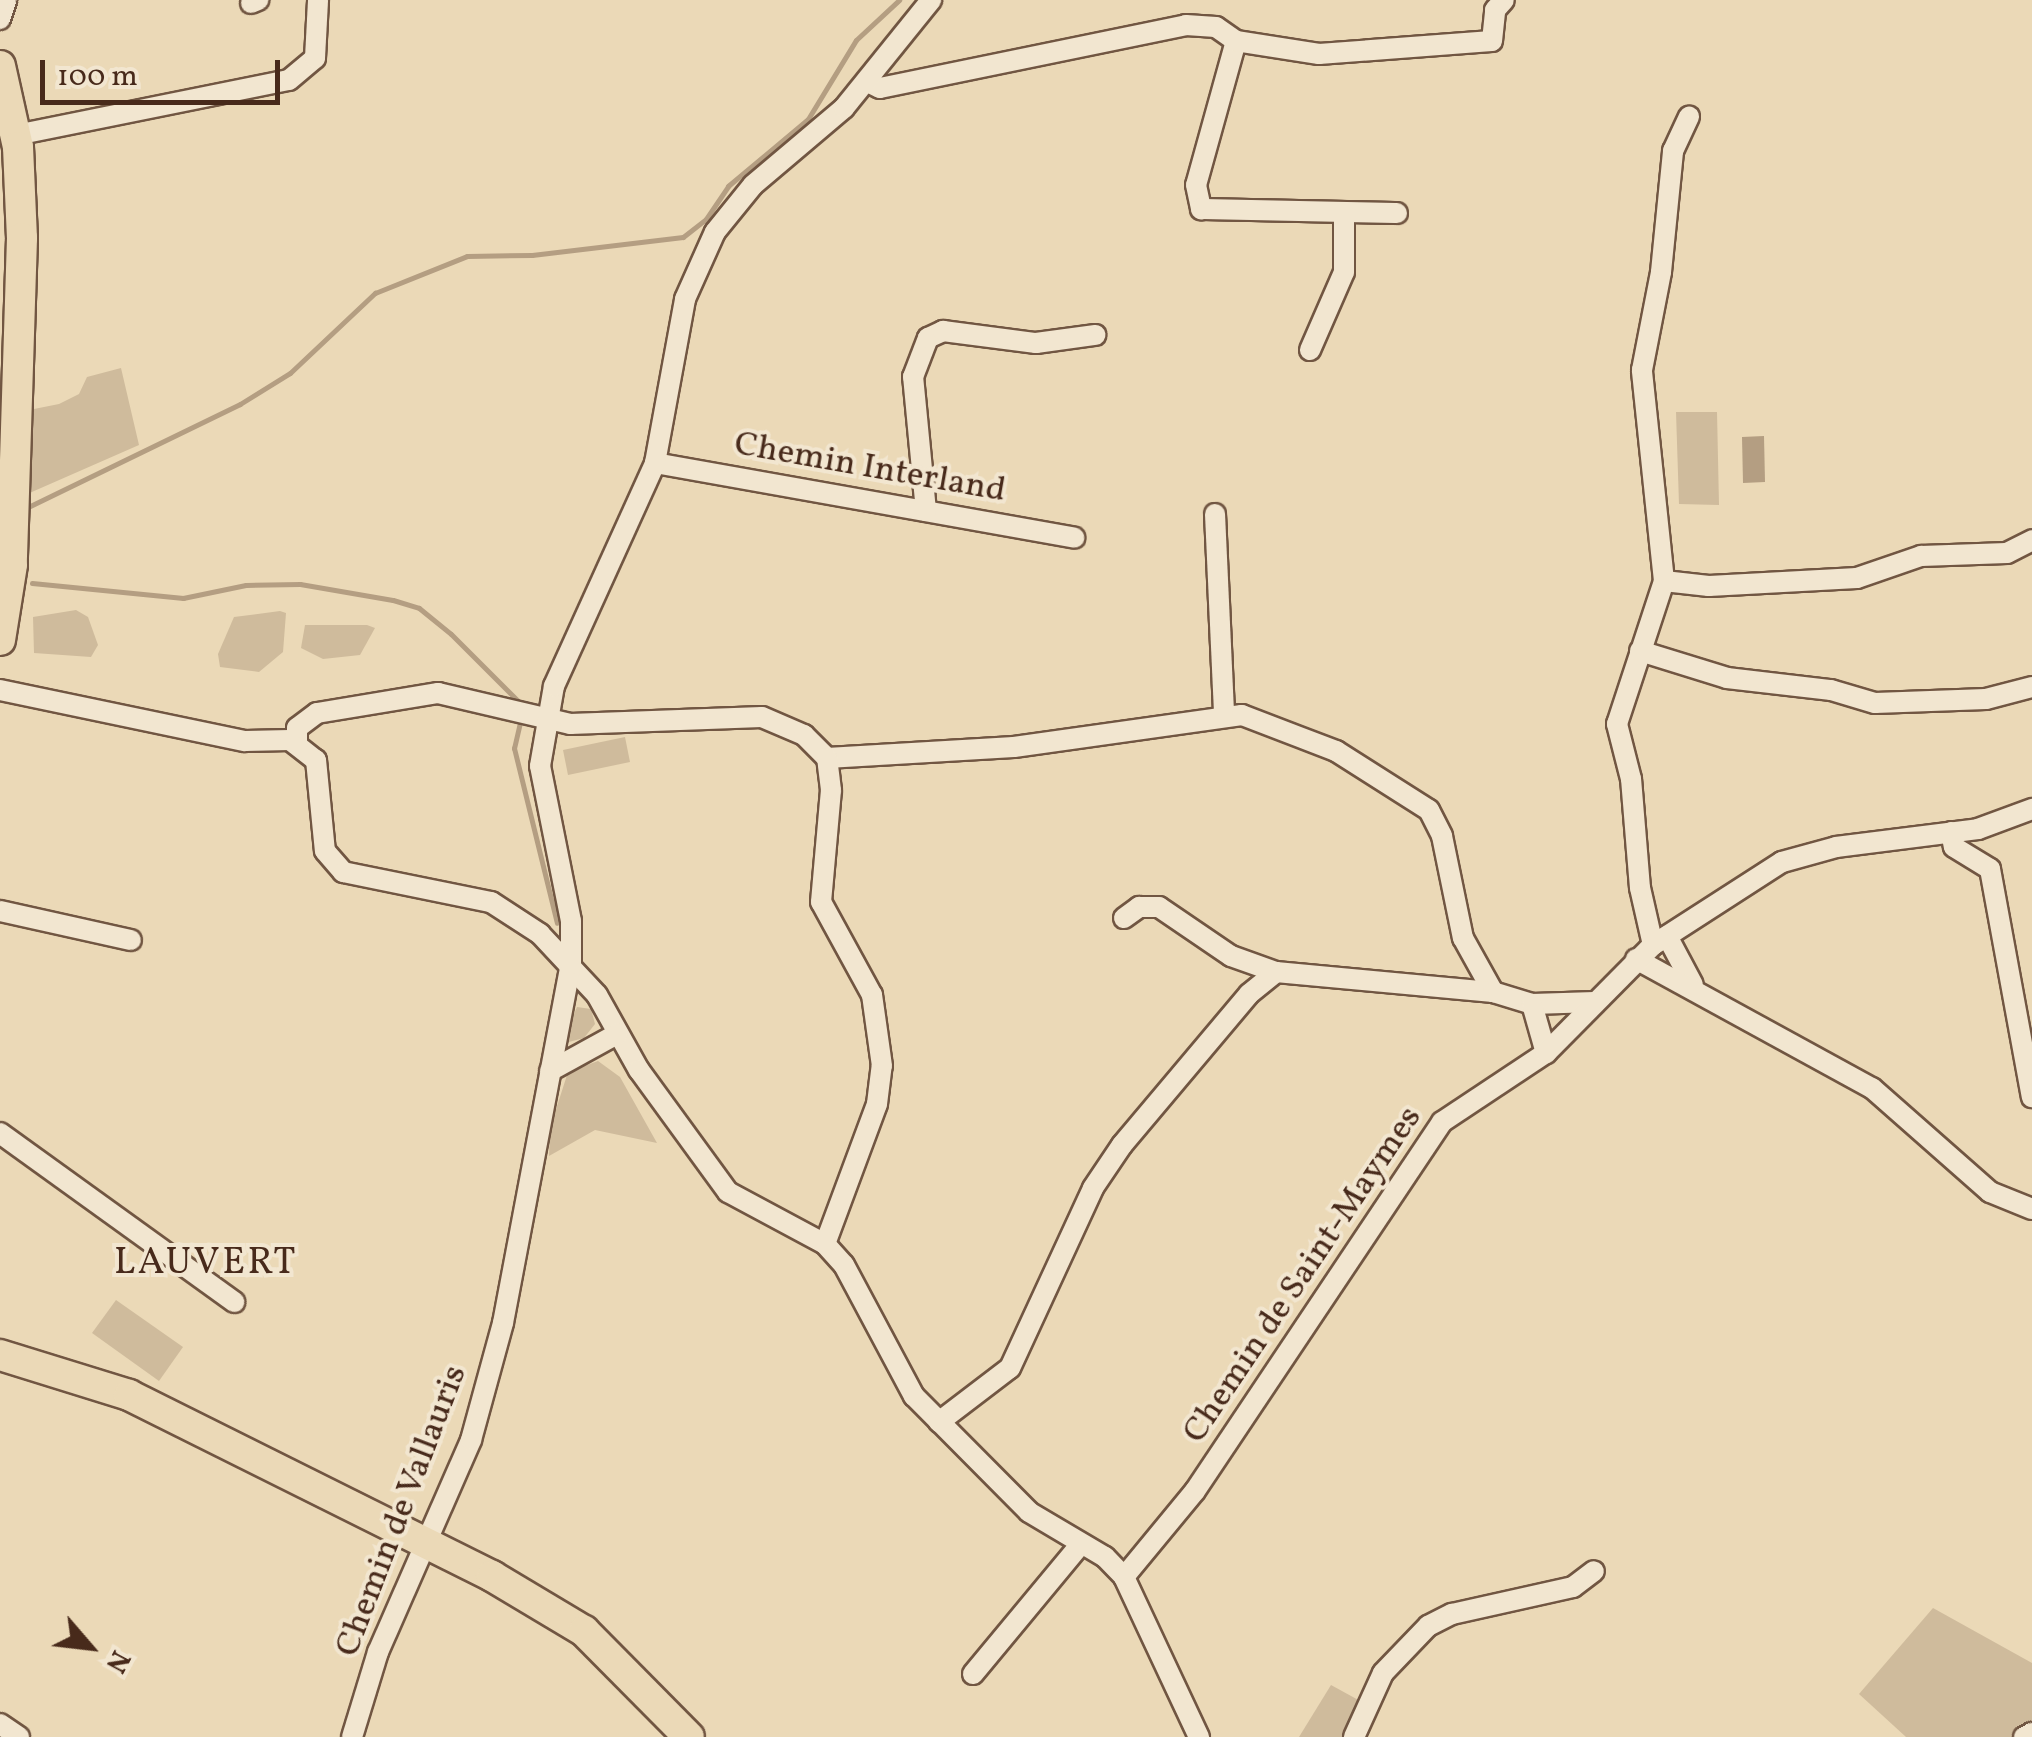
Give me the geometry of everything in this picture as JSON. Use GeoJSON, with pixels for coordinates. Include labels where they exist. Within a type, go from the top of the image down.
{"type":"FeatureCollection","features":[{"type":"Feature","properties":{"kind":"main road"},"geometry":{"type":"LineString","coordinates":[[0,66],[16,135],[22,273],[0,640]]}},
{"type":"Feature","properties":{"kind":"main road"},"geometry":{"type":"LineString","coordinates":[[0,1355],[14,1366],[129,1395],[584,1631],[689,1737]]}},
{"type":"Feature","properties":{"kind":"street"},"geometry":{"type":"LineString","coordinates":[[0,19],[6,0]]}},
{"type":"Feature","properties":{"kind":"street"},"geometry":{"type":"LineString","coordinates":[[16,135],[289,80],[315,58],[318,0]]}},
{"type":"Feature","properties":{"kind":"street","name":"Chemin de Vallauris"},"geometry":{"type":"LineString","coordinates":[[352,1737],[378,1652],[489,1390],[570,964],[571,921],[528,717],[554,686],[655,464],[685,298],[716,232],[753,185],[868,82],[930,0]]}},
{"type":"Feature","properties":{"kind":"street"},"geometry":{"type":"LineString","coordinates":[[868,82],[880,88],[1186,25],[1216,27],[1236,41],[1347,55],[1408,42],[1420,50],[1492,41],[1496,10],[1504,0]]}},
{"type":"Feature","properties":{"kind":"street"},"geometry":{"type":"LineString","coordinates":[[1236,41],[1196,185],[1200,209],[1396,213]]}},
{"type":"Feature","properties":{"kind":"street"},"geometry":{"type":"LineString","coordinates":[[1689,117],[1673,151],[1661,272],[1642,370],[1664,582],[1617,724],[1631,779],[1640,888],[1660,941],[1694,985]]}},
{"type":"Feature","properties":{"kind":"street"},"geometry":{"type":"LineString","coordinates":[[1310,350],[1344,272],[1344,213]]}},
{"type":"Feature","properties":{"kind":"street"},"geometry":{"type":"LineString","coordinates":[[926,511],[913,377],[915,359],[928,338],[943,330],[1036,342],[1095,336]]}},
{"type":"Feature","properties":{"kind":"street","name":"Chemin Interland"},"geometry":{"type":"LineString","coordinates":[[655,464],[1074,538]]}},
{"type":"Feature","properties":{"kind":"street"},"geometry":{"type":"LineString","coordinates":[[1215,514],[1224,715]]}},
{"type":"Feature","properties":{"kind":"street"},"geometry":{"type":"LineString","coordinates":[[1664,582],[1708,586],[1857,578],[1921,556],[2006,553],[2032,540]]}},
{"type":"Feature","properties":{"kind":"street"},"geometry":{"type":"LineString","coordinates":[[1640,650],[1727,678],[1876,703],[1986,699],[2032,687]]}},
{"type":"Feature","properties":{"kind":"street"},"geometry":{"type":"LineString","coordinates":[[0,690],[178,730],[297,743],[320,772],[325,851],[343,872],[491,902],[515,913],[570,964],[728,1192],[825,1244],[844,1265],[902,1378],[939,1422],[1029,1512],[1124,1577],[1200,1737]]}},
{"type":"Feature","properties":{"kind":"street"},"geometry":{"type":"LineString","coordinates":[[297,743],[304,719],[368,702],[438,694],[528,717],[762,716],[804,735],[827,758],[832,790],[821,902],[872,994],[882,1066],[877,1104],[825,1244]]}},
{"type":"Feature","properties":{"kind":"street"},"geometry":{"type":"LineString","coordinates":[[827,758],[1014,746],[1224,715],[1290,728],[1394,782],[1429,810],[1442,836],[1464,938],[1493,992]]}},
{"type":"Feature","properties":{"kind":"street","name":"Chemin de Saint-Maymes"},"geometry":{"type":"LineString","coordinates":[[1124,1577],[1196,1491],[1442,1122],[1546,1053],[1636,959],[1782,862],[1978,829],[2032,809]]}},
{"type":"Feature","properties":{"kind":"street"},"geometry":{"type":"LineString","coordinates":[[1978,829],[2032,825]]}},
{"type":"Feature","properties":{"kind":"street"},"geometry":{"type":"LineString","coordinates":[[1951,832],[1954,848],[1990,869],[2032,1097]]}},
{"type":"Feature","properties":{"kind":"street"},"geometry":{"type":"LineString","coordinates":[[1124,918],[1139,907],[1159,908],[1241,962],[1276,972],[1493,992],[1532,1004],[1595,1002]]}},
{"type":"Feature","properties":{"kind":"street"},"geometry":{"type":"LineString","coordinates":[[0,911],[131,940]]}},
{"type":"Feature","properties":{"kind":"street"},"geometry":{"type":"LineString","coordinates":[[1636,959],[1694,985],[1872,1088],[1990,1192],[2032,1209]]}},
{"type":"Feature","properties":{"kind":"street"},"geometry":{"type":"LineString","coordinates":[[1241,962],[1249,994]]}},
{"type":"Feature","properties":{"kind":"street"},"geometry":{"type":"LineString","coordinates":[[939,1422],[1010,1368],[1094,1188],[1249,994],[1276,972]]}},
{"type":"Feature","properties":{"kind":"street"},"geometry":{"type":"LineString","coordinates":[[1532,1004],[1546,1053]]}},
{"type":"Feature","properties":{"kind":"street"},"geometry":{"type":"LineString","coordinates":[[550,1071],[617,1034]]}},
{"type":"Feature","properties":{"kind":"street"},"geometry":{"type":"LineString","coordinates":[[0,1133],[234,1302]]}},
{"type":"Feature","properties":{"kind":"street"},"geometry":{"type":"LineString","coordinates":[[973,1674],[1081,1544]]}},
{"type":"Feature","properties":{"kind":"street"},"geometry":{"type":"LineString","coordinates":[[1354,1737],[1382,1673],[1428,1626],[1452,1614],[1573,1587],[1594,1571]]}},
{"type":"Feature","properties":{"kind":"street"},"geometry":{"type":"LineString","coordinates":[[0,1724],[19,1737]]}},
{"type":"Feature","properties":{"kind":"street"},"geometry":{"type":"LineString","coordinates":[[2024,1737],[2032,1733]]}},
{"type":"Feature","properties":{"kind":"shaded area"},"geometry":{"type":"Polygon","coordinates":[[[121,368],[139,445],[25,495],[34,409],[59,404],[79,394],[87,377],[121,368]]]}},
{"type":"Feature","properties":{"kind":"shaded area"},"geometry":{"type":"Polygon","coordinates":[[[1676,412],[1717,412],[1719,505],[1679,504],[1676,412]]]}},
{"type":"Feature","properties":{"kind":"shaded area"},"geometry":{"type":"Polygon","coordinates":[[[1764,436],[1765,482],[1743,483],[1742,437],[1764,436]]]}},
{"type":"Feature","properties":{"kind":"shaded area"},"geometry":{"type":"Polygon","coordinates":[[[76,610],[88,617],[98,645],[91,657],[34,653],[33,617],[76,610]]]}},
{"type":"Feature","properties":{"kind":"shaded area"},"geometry":{"type":"Polygon","coordinates":[[[286,613],[283,652],[259,672],[220,667],[218,654],[234,617],[286,613]]]}},
{"type":"Feature","properties":{"kind":"shaded area"},"geometry":{"type":"Polygon","coordinates":[[[305,625],[375,628],[360,655],[323,659],[301,648],[305,625]]]}},
{"type":"Feature","properties":{"kind":"shaded area"},"geometry":{"type":"Polygon","coordinates":[[[625,737],[630,762],[568,775],[563,750],[625,737]]]}},
{"type":"Feature","properties":{"kind":"shaded area"},"geometry":{"type":"Polygon","coordinates":[[[577,1007],[591,1009],[595,1024],[584,1038],[561,1044],[577,1007]]]}},
{"type":"Feature","properties":{"kind":"shaded area"},"geometry":{"type":"Polygon","coordinates":[[[598,1061],[620,1077],[657,1143],[595,1130],[549,1156],[550,1128],[568,1072],[598,1061]]]}},
{"type":"Feature","properties":{"kind":"shaded area"},"geometry":{"type":"Polygon","coordinates":[[[116,1300],[183,1347],[159,1381],[92,1333],[116,1300]]]}},
{"type":"Feature","properties":{"kind":"shaded area"},"geometry":{"type":"Polygon","coordinates":[[[1933,1608],[2032,1663],[2032,1737],[1906,1737],[1859,1694],[1933,1608]]]}},
{"type":"Feature","properties":{"kind":"shaded area"},"geometry":{"type":"Polygon","coordinates":[[[1331,1685],[1362,1702],[1349,1737],[1299,1737],[1331,1685]]]}},
{"type":"Feature","properties":{"kind":"waterway"},"geometry":{"type":"LineString","coordinates":[[26,508],[240,404],[290,373],[375,293],[467,256],[532,255],[683,237],[706,219],[728,186],[808,119],[856,40],[899,0]]}},
{"type":"Feature","properties":{"kind":"waterway"},"geometry":{"type":"LineString","coordinates":[[32,583],[183,598],[246,585],[300,584],[393,600],[419,608],[451,634],[524,707]]}},
{"type":"Feature","properties":{"kind":"waterway"},"geometry":{"type":"LineString","coordinates":[[521,718],[514,748],[557,923]]}},
{"type":"Feature","properties":{"kind":"district","name":"LAUVERT"},"geometry":{"type":"Point","coordinates":[206,1264]}}]}
